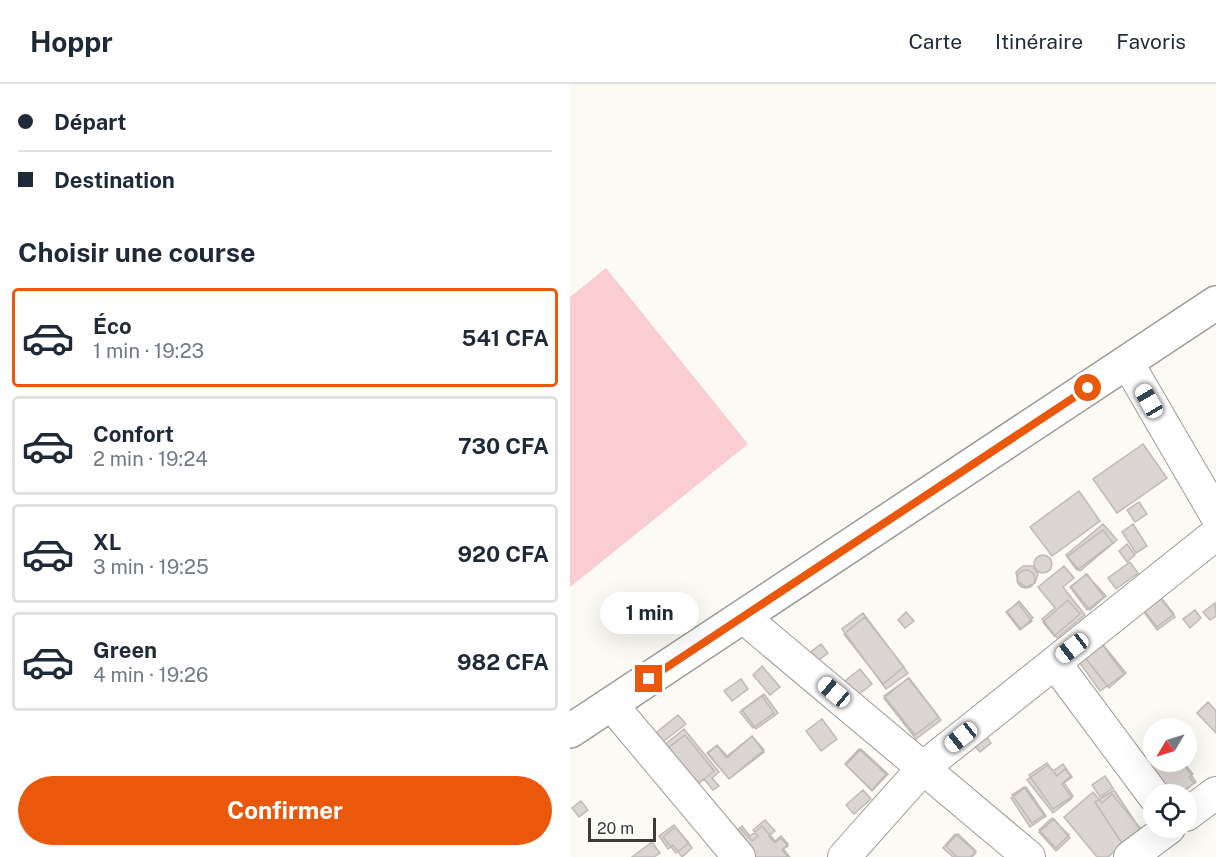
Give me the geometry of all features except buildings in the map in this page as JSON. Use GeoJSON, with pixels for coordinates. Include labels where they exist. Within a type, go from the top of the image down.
{"type":"FeatureCollection","features":[{"type":"Feature","properties":{"kind":"highway"},"geometry":{"type":"LineString","coordinates":[[570,731],[1216,303]]}},
{"type":"Feature","properties":{"kind":"street"},"geometry":{"type":"LineString","coordinates":[[1127,363],[1216,515]]}},
{"type":"Feature","properties":{"kind":"street"},"geometry":{"type":"LineString","coordinates":[[844,857],[924,767],[1216,534]]}},
{"type":"Feature","properties":{"kind":"street"},"geometry":{"type":"LineString","coordinates":[[743,617],[1029,857]]}},
{"type":"Feature","properties":{"kind":"street"},"geometry":{"type":"LineString","coordinates":[[1054,663],[1145,784]]}},
{"type":"Feature","properties":{"kind":"street"},"geometry":{"type":"LineString","coordinates":[[611,704],[739,857]]}},
{"type":"Feature","properties":{"kind":"street"},"geometry":{"type":"LineString","coordinates":[[1197,807],[1216,794]]}},
{"type":"Feature","properties":{"kind":"street"},"geometry":{"type":"LineString","coordinates":[[1130,857],[1156,838]]}},
{"type":"Feature","properties":{"kind":"shaded area"},"geometry":{"type":"Polygon","coordinates":[[[606,268],[748,444],[570,587],[570,297],[606,268]]]}},
{"type":"Feature","properties":{"kind":"route"},"geometry":{"type":"LineString","coordinates":[[649,679],[1088,388]]}}]}
